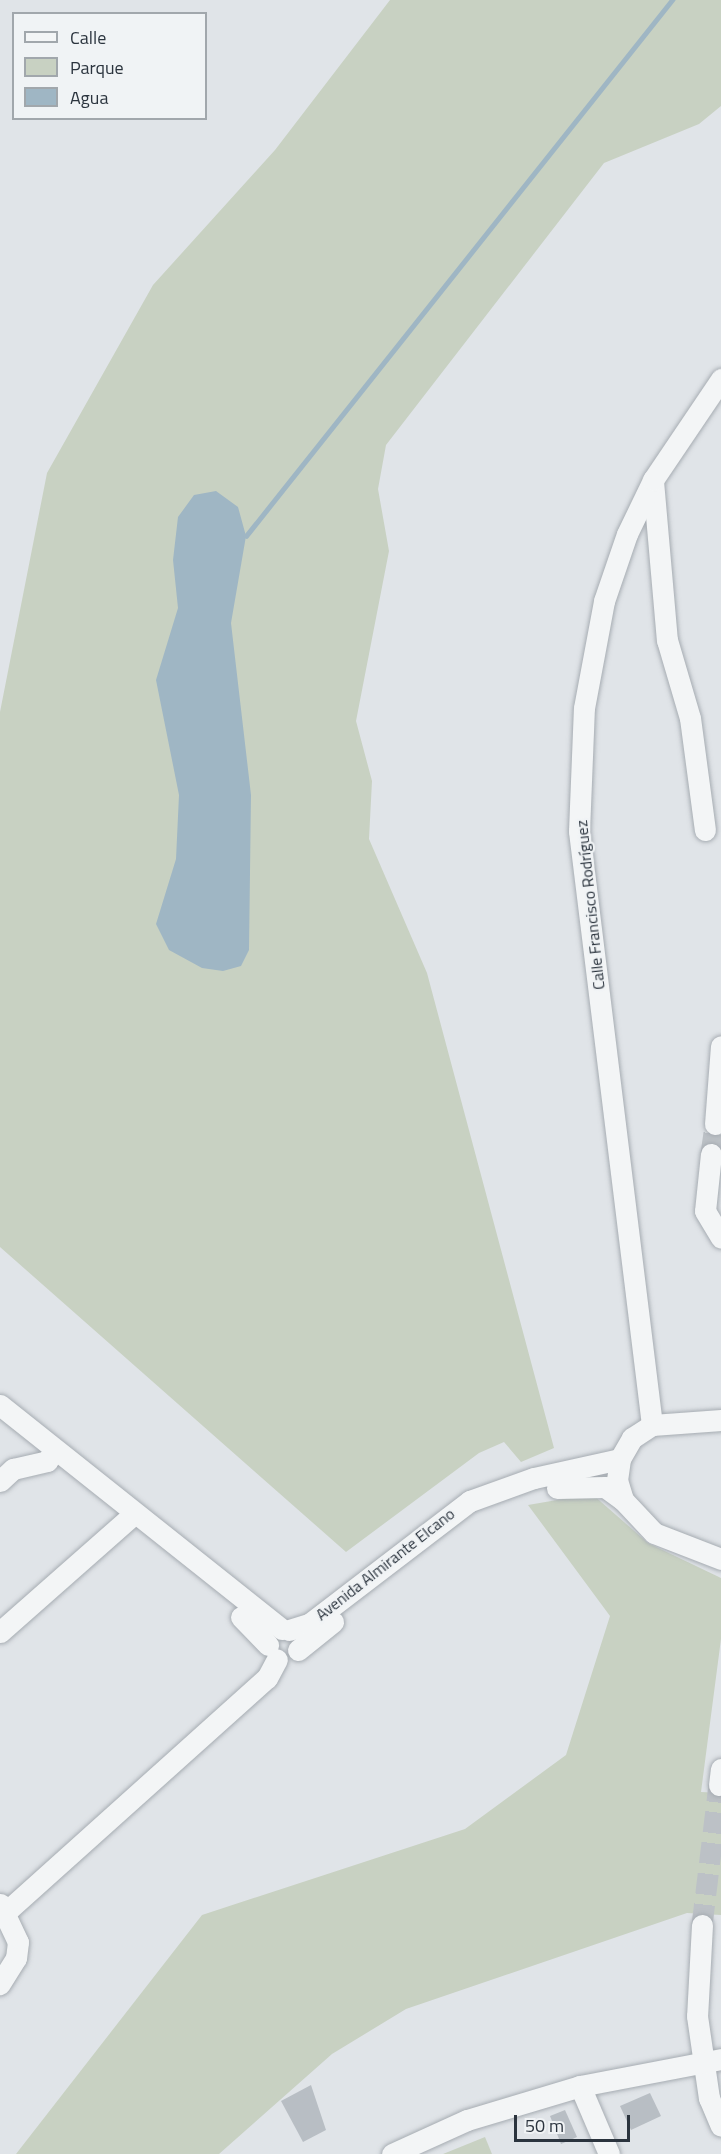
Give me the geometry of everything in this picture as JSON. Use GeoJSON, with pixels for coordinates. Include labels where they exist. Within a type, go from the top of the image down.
{"type":"FeatureCollection","features":[{"type":"Feature","properties":{"kind":"street","name":"Calle Francisco Rodríguez"},"geometry":{"type":"LineString","coordinates":[[652,1425],[579,831],[584,708],[604,601],[627,534],[653,480],[721,379]]}},
{"type":"Feature","properties":{"kind":"street"},"geometry":{"type":"LineString","coordinates":[[653,480],[667,640],[690,718],[705,830]]}},
{"type":"Feature","properties":{"kind":"street"},"geometry":{"type":"LineString","coordinates":[[627,534],[658,548]]}},
{"type":"Feature","properties":{"kind":"street"},"geometry":{"type":"LineString","coordinates":[[715,1124],[721,1047]]}},
{"type":"Feature","properties":{"kind":"street"},"geometry":{"type":"LineString","coordinates":[[711,1154],[705,1211],[721,1238]]}},
{"type":"Feature","properties":{"kind":"street"},"geometry":{"type":"LineString","coordinates":[[0,1405],[51,1455],[130,1519],[262,1634],[272,1652],[290,1659],[298,1650],[298,1638],[130,1519]]}},
{"type":"Feature","properties":{"kind":"street"},"geometry":{"type":"LineString","coordinates":[[623,1500],[620,1459],[632,1438],[652,1425],[721,1420]]}},
{"type":"Feature","properties":{"kind":"street"},"geometry":{"type":"LineString","coordinates":[[0,1422],[51,1455]]}},
{"type":"Feature","properties":{"kind":"street"},"geometry":{"type":"LineString","coordinates":[[0,1481],[13,1469],[51,1455]]}},
{"type":"Feature","properties":{"kind":"street","name":"Avenida Almirante Elcano"},"geometry":{"type":"LineString","coordinates":[[286,1629],[309,1624],[470,1501],[534,1478],[620,1459]]}},
{"type":"Feature","properties":{"kind":"street","name":"Avenida Almirante Elcano"},"geometry":{"type":"LineString","coordinates":[[298,1650],[476,1513],[538,1491],[582,1484],[605,1487],[623,1500],[654,1533],[721,1559]]}},
{"type":"Feature","properties":{"kind":"street"},"geometry":{"type":"LineString","coordinates":[[0,1632],[130,1519]]}},
{"type":"Feature","properties":{"kind":"street"},"geometry":{"type":"LineString","coordinates":[[0,1984],[16,1958],[18,1942],[3,1908],[267,1678],[272,1652],[272,1634],[286,1629]]}},
{"type":"Feature","properties":{"kind":"street"},"geometry":{"type":"LineString","coordinates":[[702,1926],[697,2016],[712,2060],[721,2126]]}},
{"type":"Feature","properties":{"kind":"street"},"geometry":{"type":"LineString","coordinates":[[392,2154],[467,2120],[579,2086],[712,2060]]}},
{"type":"Feature","properties":{"kind":"street"},"geometry":{"type":"LineString","coordinates":[[579,2086],[609,2154]]}},
{"type":"Feature","properties":{"kind":"green space"},"geometry":{"type":"Polygon","coordinates":[[[390,0],[721,0],[721,106],[699,124],[604,163],[386,445],[378,489],[389,551],[356,721],[372,781],[369,839],[427,973],[554,1448],[521,1462],[504,1442],[479,1453],[346,1552],[0,1247],[0,712],[47,473],[153,285],[275,150],[390,0]]]}},
{"type":"Feature","properties":{"kind":"green space"},"geometry":{"type":"Polygon","coordinates":[[[592,1494],[648,1543],[721,1578],[721,1639],[701,1792],[721,1793],[721,1915],[687,1913],[406,2009],[332,2054],[219,2154],[16,2154],[202,1915],[465,1829],[566,1755],[610,1616],[528,1505],[592,1494]]]}},
{"type":"Feature","properties":{"kind":"green space"},"geometry":{"type":"Polygon","coordinates":[[[485,2137],[492,2154],[443,2154],[485,2137]]]}},
{"type":"Feature","properties":{"kind":"water"},"geometry":{"type":"Polygon","coordinates":[[[216,491],[238,507],[246,536],[231,623],[251,795],[249,950],[241,966],[223,971],[202,968],[169,950],[156,924],[176,859],[179,795],[156,680],[178,608],[173,560],[178,517],[194,495],[216,491]]]}},
{"type":"Feature","properties":{"kind":"building"},"geometry":{"type":"Polygon","coordinates":[[[311,2085],[326,2130],[303,2142],[281,2101],[311,2085]]]}},
{"type":"Feature","properties":{"kind":"building"},"geometry":{"type":"Polygon","coordinates":[[[650,2093],[661,2116],[631,2130],[620,2106],[650,2093]]]}},
{"type":"Feature","properties":{"kind":"building"},"geometry":{"type":"Polygon","coordinates":[[[565,2110],[577,2137],[561,2144],[550,2116],[565,2110]]]}},
{"type":"Feature","properties":{"kind":"waterway"},"geometry":{"type":"LineString","coordinates":[[246,536],[672,0]]}},
{"type":"Feature","properties":{"kind":"tunnel"},"geometry":{"type":"LineString","coordinates":[[711,1154],[715,1124]]}},
{"type":"Feature","properties":{"kind":"tunnel"},"geometry":{"type":"LineString","coordinates":[[702,1925],[719,1785]]}}]}
